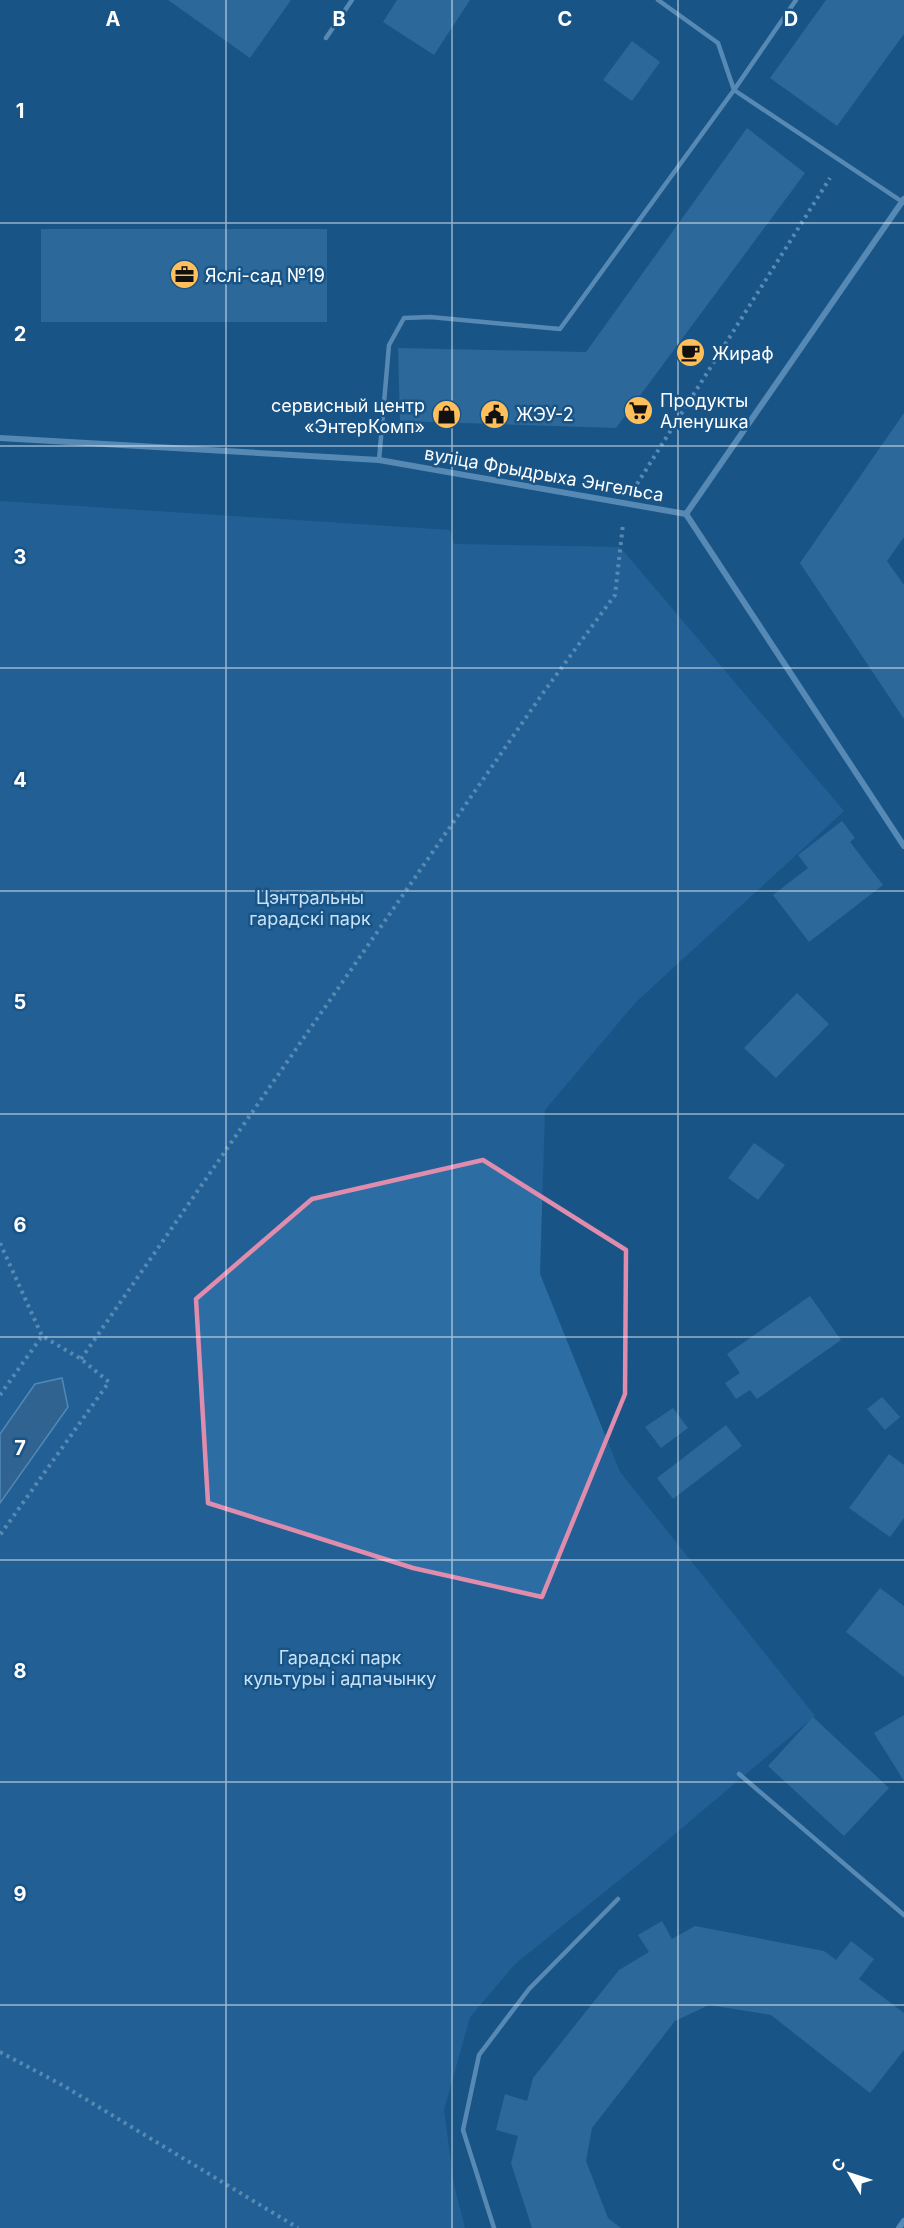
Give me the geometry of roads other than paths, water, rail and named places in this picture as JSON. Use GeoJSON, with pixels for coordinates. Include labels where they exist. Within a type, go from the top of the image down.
{"type":"FeatureCollection","features":[{"type":"Feature","properties":{"kind":"street"},"geometry":{"type":"LineString","coordinates":[[686,514],[904,201]]}},
{"type":"Feature","properties":{"kind":"street","name":"вуліца Фрыдрыха Энгельса"},"geometry":{"type":"LineString","coordinates":[[0,438],[379,460],[686,514],[902,838],[904,846]]}},
{"type":"Feature","properties":{"kind":"street"},"geometry":{"type":"LineString","coordinates":[[899,2228],[904,2221]]}},
{"type":"Feature","properties":{"kind":"lane"},"geometry":{"type":"LineString","coordinates":[[326,38],[352,0]]}},
{"type":"Feature","properties":{"kind":"lane"},"geometry":{"type":"LineString","coordinates":[[658,0],[718,43],[734,90],[904,201]]}},
{"type":"Feature","properties":{"kind":"lane"},"geometry":{"type":"LineString","coordinates":[[379,460],[389,345],[404,318],[430,317],[560,329],[734,90],[796,0]]}},
{"type":"Feature","properties":{"kind":"lane"},"geometry":{"type":"LineString","coordinates":[[739,1774],[904,1915]]}},
{"type":"Feature","properties":{"kind":"lane"},"geometry":{"type":"LineString","coordinates":[[494,2228],[462,2130],[478,2055],[529,1989],[618,1899]]}},
{"type":"Feature","properties":{"kind":"place","name":"Яслі-сад №19"},"geometry":{"type":"Point","coordinates":[184,275]}},
{"type":"Feature","properties":{"kind":"place","name":"Жираф"},"geometry":{"type":"Point","coordinates":[691,353]}},
{"type":"Feature","properties":{"kind":"place","name":"Продукты Аленушка"},"geometry":{"type":"Point","coordinates":[639,410]}},
{"type":"Feature","properties":{"kind":"place","name":"ЖЭУ-2"},"geometry":{"type":"Point","coordinates":[495,414]}},
{"type":"Feature","properties":{"kind":"place","name":"сервисный центр «ЭнтерКомп»"},"geometry":{"type":"Point","coordinates":[446,415]}},
{"type":"Feature","properties":{"kind":"park label","name":"Цэнтральны гарадскі парк"},"geometry":{"type":"Point","coordinates":[310,907]}},
{"type":"Feature","properties":{"kind":"park label","name":"Гарадскі парк культуры і адпачынку"},"geometry":{"type":"Point","coordinates":[340,1667]}}]}
